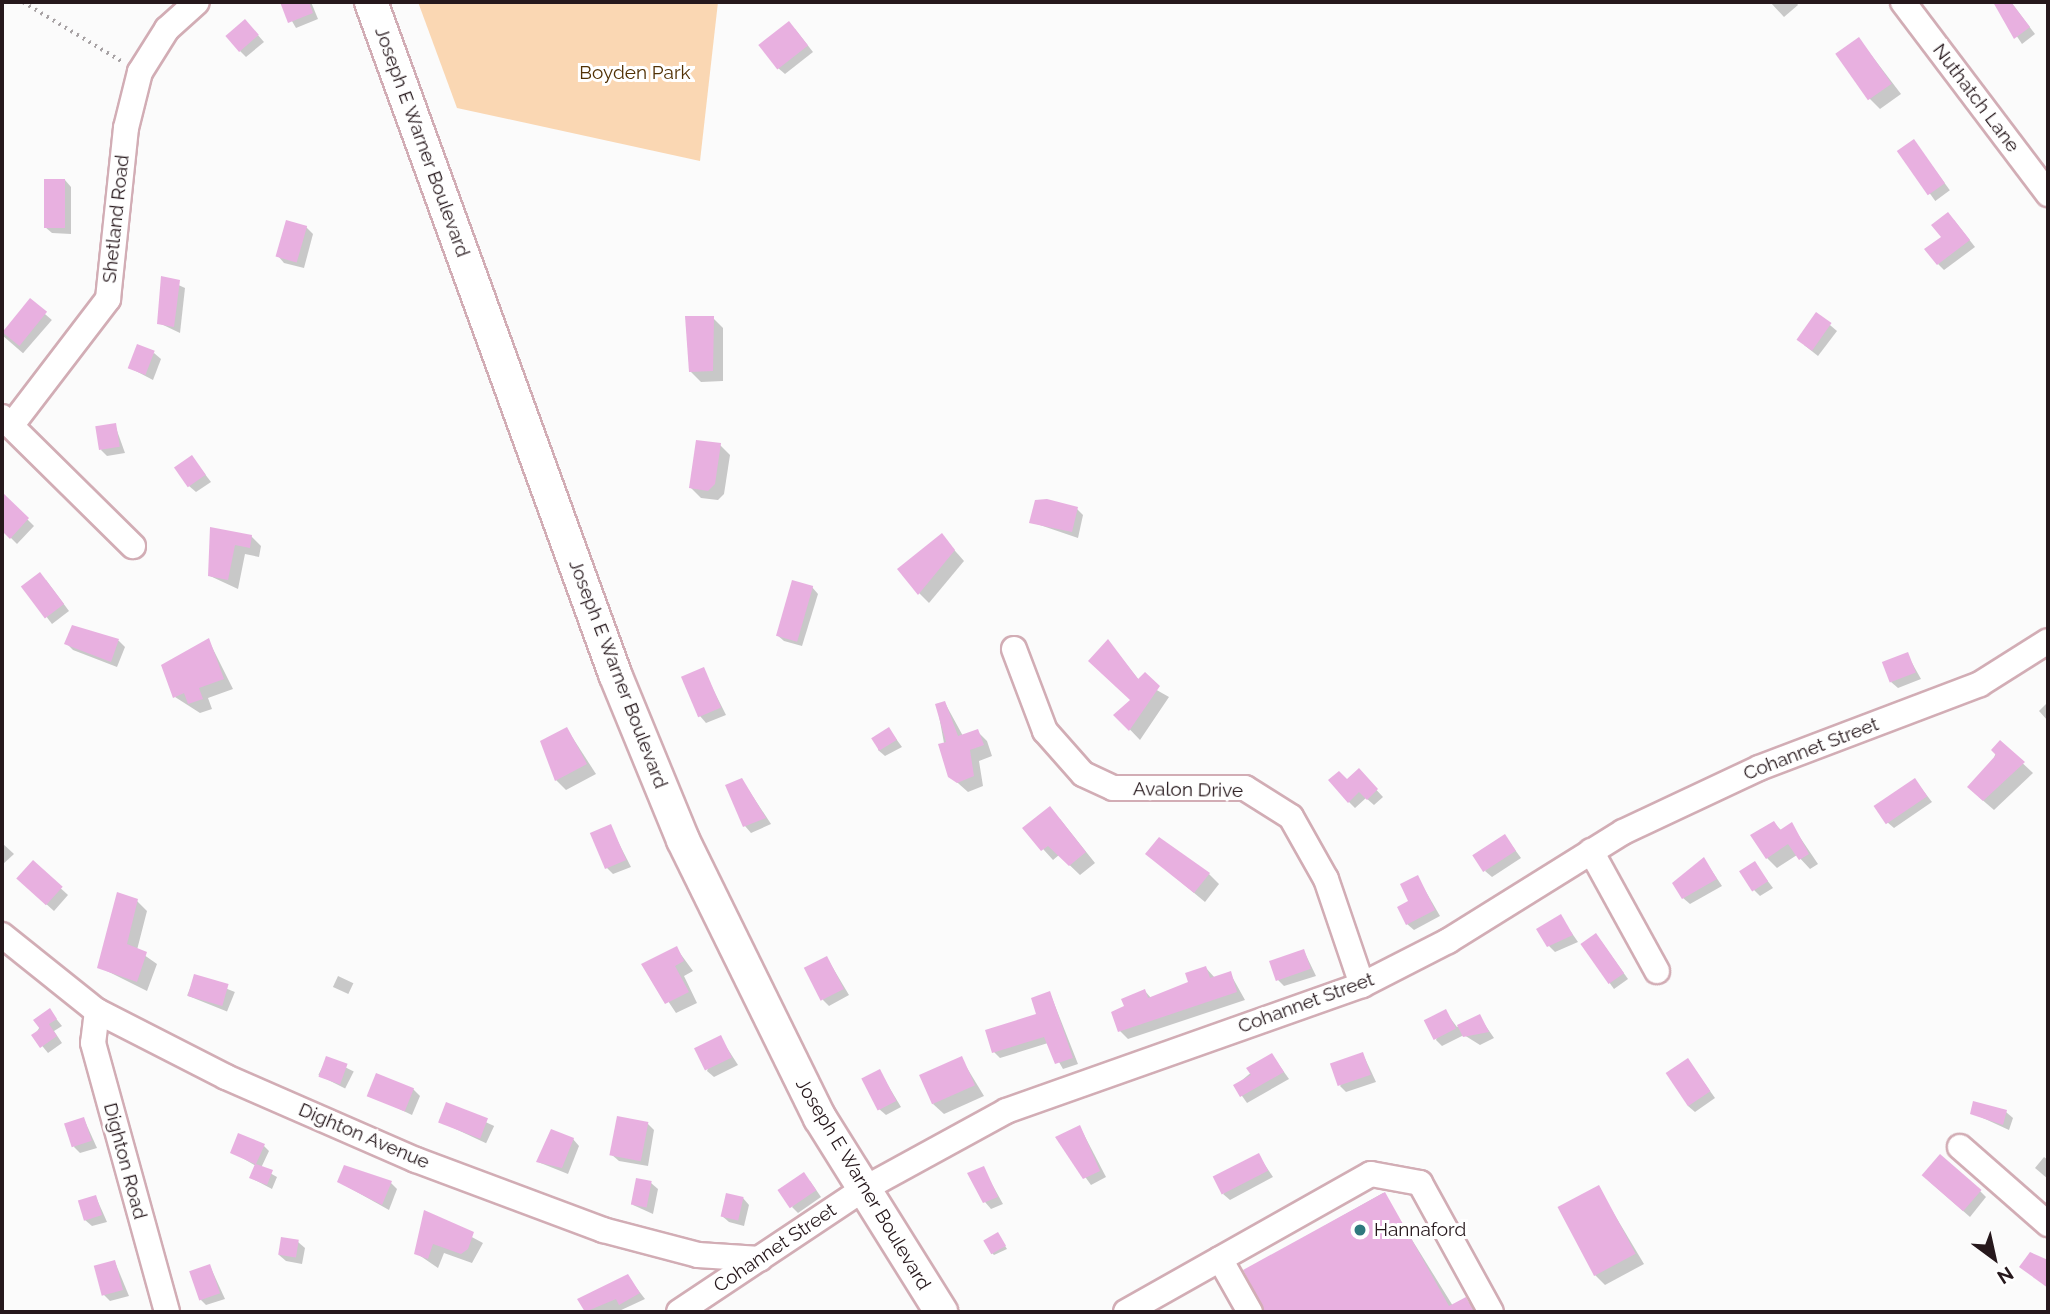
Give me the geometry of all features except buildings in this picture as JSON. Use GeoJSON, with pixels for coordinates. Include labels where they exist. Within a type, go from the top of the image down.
{"type":"FeatureCollection","features":[{"type":"Feature","properties":{"kind":"main road","name":"Joseph E Warner Boulevard"},"geometry":{"type":"LineString","coordinates":[[371,2],[649,760],[760,1004],[862,1190],[941,1312]]}},
{"type":"Feature","properties":{"kind":"street","name":"Shetland Road"},"geometry":{"type":"LineString","coordinates":[[6,421],[108,299],[126,128],[140,72],[167,29],[197,2]]}},
{"type":"Feature","properties":{"kind":"street","name":"Nuthatch Lane"},"geometry":{"type":"LineString","coordinates":[[1903,2],[2048,194]]}},
{"type":"Feature","properties":{"kind":"street"},"geometry":{"type":"LineString","coordinates":[[6,421],[133,546]]}},
{"type":"Feature","properties":{"kind":"street","name":"Cohannet Street"},"geometry":{"type":"LineString","coordinates":[[679,1312],[862,1190],[1006,1111],[1362,985],[1591,852],[1716,786],[1980,684],[2048,641]]}},
{"type":"Feature","properties":{"kind":"street","name":"Avalon Drive"},"geometry":{"type":"LineString","coordinates":[[1014,649],[1045,731],[1083,774],[1113,788],[1245,788],[1291,817],[1326,878],[1362,985]]}},
{"type":"Feature","properties":{"kind":"street"},"geometry":{"type":"LineString","coordinates":[[1591,852],[1657,971]]}},
{"type":"Feature","properties":{"kind":"street","name":"Dighton Avenue"},"geometry":{"type":"LineString","coordinates":[[2,936],[97,1010],[226,1077],[478,1183],[603,1230],[698,1255],[760,1259]]}},
{"type":"Feature","properties":{"kind":"street","name":"Dighton Road"},"geometry":{"type":"LineString","coordinates":[[97,1010],[93,1043],[167,1312]]}},
{"type":"Feature","properties":{"kind":"street"},"geometry":{"type":"LineString","coordinates":[[1960,1147],[2048,1224]]}},
{"type":"Feature","properties":{"kind":"street"},"geometry":{"type":"LineString","coordinates":[[1126,1312],[1371,1174],[1420,1183],[1491,1312]]}},
{"type":"Feature","properties":{"kind":"street"},"geometry":{"type":"LineString","coordinates":[[1220,1259],[1250,1312]]}},
{"type":"Feature","properties":{"kind":"path"},"geometry":{"type":"LineString","coordinates":[[23,2],[140,72]]}},
{"type":"Feature","properties":{"kind":"green space","name":"Boyden Park"},"geometry":{"type":"Polygon","coordinates":[[[418,2],[718,2],[700,161],[457,108],[418,2]]]}},
{"type":"Feature","properties":{"kind":"place","name":"Hannaford"},"geometry":{"type":"Point","coordinates":[1360,1230]}}]}
